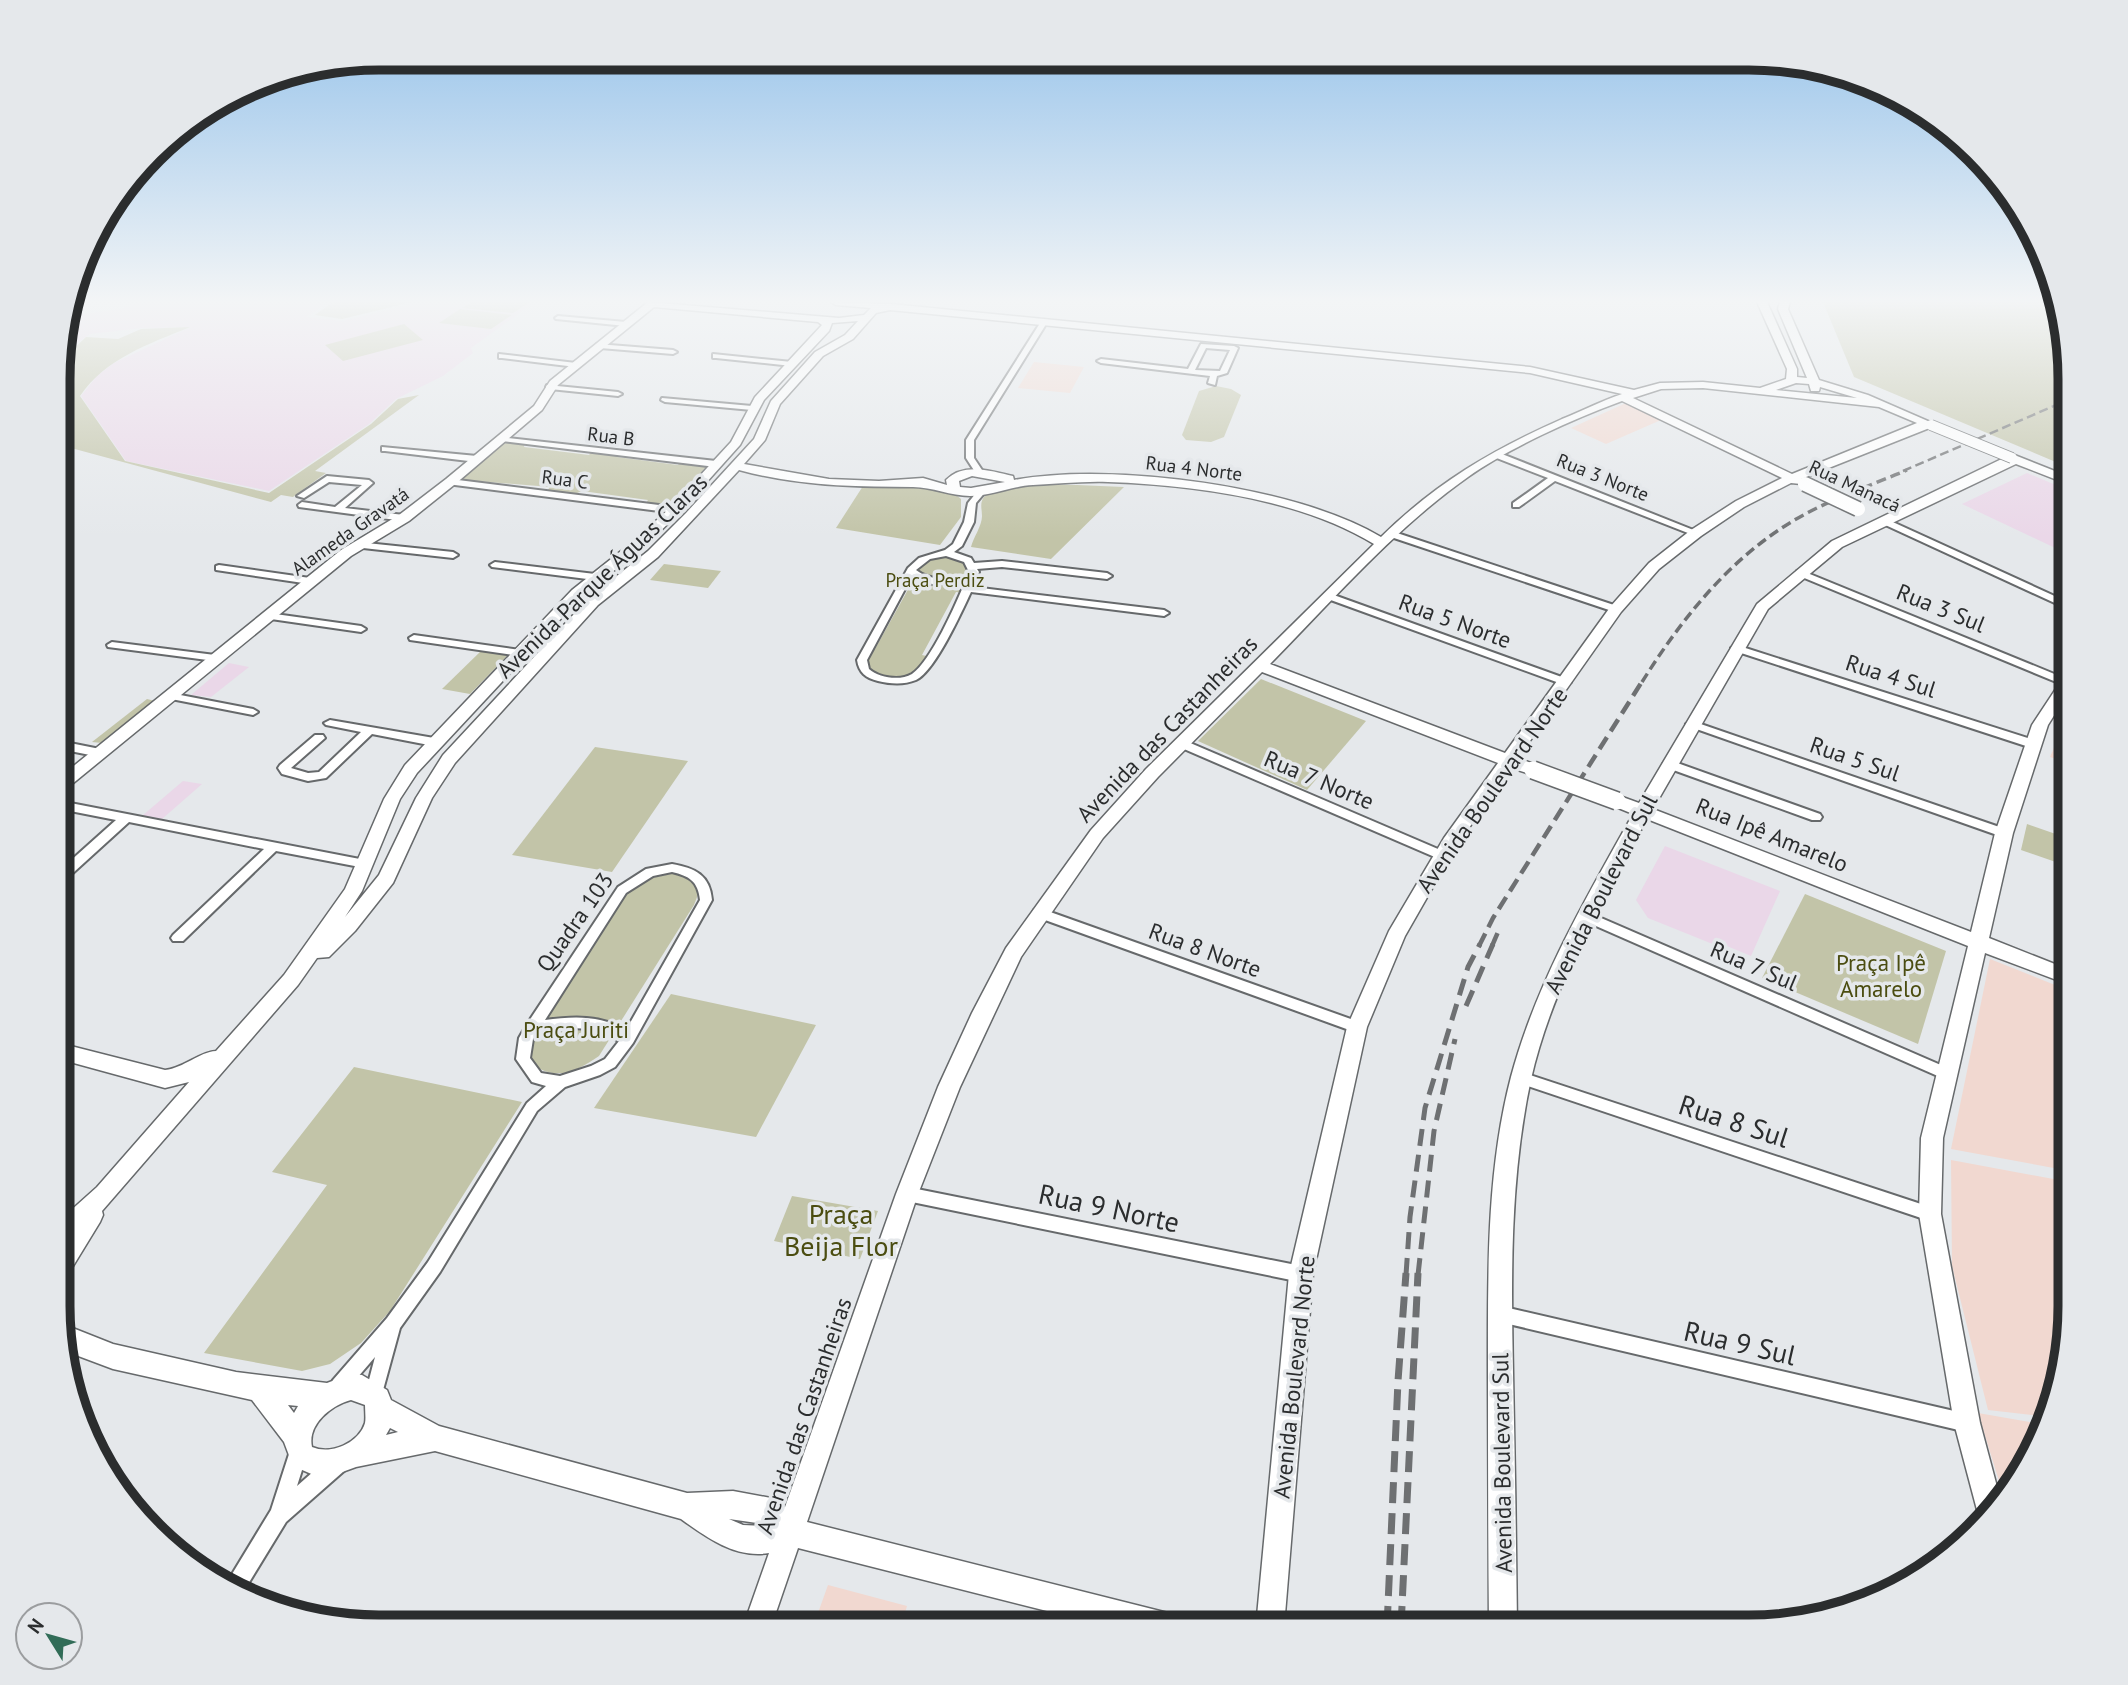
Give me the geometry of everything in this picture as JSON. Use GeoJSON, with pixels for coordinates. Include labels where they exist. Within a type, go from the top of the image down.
{"type":"FeatureCollection","features":[{"type":"Feature","properties":{"kind":"street","name":"Alameda Gravatá"},"geometry":{"type":"LineString","coordinates":[[70,778],[310,581],[358,545],[404,518],[450,482],[538,408],[550,387],[558,381]]}},
{"type":"Feature","properties":{"kind":"street","name":"Avenida Parque Águas Claras"},"geometry":{"type":"LineString","coordinates":[[291,980],[336,939],[373,897],[400,853],[438,771],[593,602],[660,548],[727,468],[752,408],[776,381]]}},
{"type":"Feature","properties":{"kind":"street","name":"Avenida Parque Águas Claras"},"geometry":{"type":"LineString","coordinates":[[70,1225],[105,1194],[291,980],[353,891],[392,799],[411,769],[434,742],[595,577],[640,543],[761,436],[773,406],[796,381]]}},
{"type":"Feature","properties":{"kind":"street"},"geometry":{"type":"LineString","coordinates":[[957,483],[970,458],[970,440],[1006,381]]}},
{"type":"Feature","properties":{"kind":"street","name":"Rua Manacá"},"geometry":{"type":"LineString","coordinates":[[1580,381],[1608,389],[2058,601]]}},
{"type":"Feature","properties":{"kind":"street","name":"Avenida das Castanheiras"},"geometry":{"type":"LineString","coordinates":[[1751,390],[1777,387],[1790,381]]}},
{"type":"Feature","properties":{"kind":"street"},"geometry":{"type":"LineString","coordinates":[[1792,381],[1802,390],[1810,392],[1815,389],[1814,381],[2058,476]]}},
{"type":"Feature","properties":{"kind":"street"},"geometry":{"type":"LineString","coordinates":[[773,384],[791,386]]}},
{"type":"Feature","properties":{"kind":"street","name":"Avenida das Castanheiras"},"geometry":{"type":"LineString","coordinates":[[761,1615],[907,1194],[949,1087],[982,1013],[1013,953],[1038,913],[1097,834],[1181,743],[1331,597],[1388,536],[1437,492],[1497,455],[1552,427],[1625,397],[1675,385],[1751,390],[1878,404]]}},
{"type":"Feature","properties":{"kind":"street"},"geometry":{"type":"LineString","coordinates":[[550,387],[618,394]]}},
{"type":"Feature","properties":{"kind":"street"},"geometry":{"type":"LineString","coordinates":[[1608,389],[1625,397]]}},
{"type":"Feature","properties":{"kind":"street"},"geometry":{"type":"LineString","coordinates":[[664,400],[752,408]]}},
{"type":"Feature","properties":{"kind":"street","name":"Avenida Boulevard Norte"},"geometry":{"type":"LineString","coordinates":[[1271,1615],[1301,1274],[1357,1027],[1396,936],[1441,855],[1616,609],[1654,566],[1696,533],[1740,504],[1792,478],[1929,424]]}},
{"type":"Feature","properties":{"kind":"street","name":"Rua B"},"geometry":{"type":"LineString","coordinates":[[502,439],[727,468]]}},
{"type":"Feature","properties":{"kind":"street"},"geometry":{"type":"LineString","coordinates":[[384,449],[477,459]]}},
{"type":"Feature","properties":{"kind":"street","name":"Rua 3 Norte"},"geometry":{"type":"LineString","coordinates":[[1497,455],[1696,533]]}},
{"type":"Feature","properties":{"kind":"street"},"geometry":{"type":"LineString","coordinates":[[970,458],[985,481]]}},
{"type":"Feature","properties":{"kind":"street","name":"Avenida Boulevard Sul"},"geometry":{"type":"LineString","coordinates":[[1503,1615],[1500,1314],[1503,1185],[1521,1077],[1550,989],[1585,916],[1643,811],[1762,607],[1837,544],[2014,459]]}},
{"type":"Feature","properties":{"kind":"street"},"geometry":{"type":"LineString","coordinates":[[727,468],[845,482],[914,484],[985,481]]}},
{"type":"Feature","properties":{"kind":"street"},"geometry":{"type":"LineString","coordinates":[[1516,505],[1555,477]]}},
{"type":"Feature","properties":{"kind":"street","name":"Rua 4 Norte"},"geometry":{"type":"LineString","coordinates":[[985,481],[1105,478],[1254,495],[1616,609]]}},
{"type":"Feature","properties":{"kind":"street"},"geometry":{"type":"LineString","coordinates":[[338,509],[369,483],[327,479],[301,500],[338,509],[404,518]]}},
{"type":"Feature","properties":{"kind":"street"},"geometry":{"type":"LineString","coordinates":[[957,483],[985,481]]}},
{"type":"Feature","properties":{"kind":"street"},"geometry":{"type":"LineString","coordinates":[[959,551],[972,503],[985,481]]}},
{"type":"Feature","properties":{"kind":"street","name":"Rua C"},"geometry":{"type":"LineString","coordinates":[[450,482],[675,510]]}},
{"type":"Feature","properties":{"kind":"street"},"geometry":{"type":"LineString","coordinates":[[957,483],[972,503]]}},
{"type":"Feature","properties":{"kind":"street"},"geometry":{"type":"LineString","coordinates":[[358,545],[453,555]]}},
{"type":"Feature","properties":{"kind":"street"},"geometry":{"type":"LineString","coordinates":[[959,551],[973,566],[972,578],[929,660],[918,674],[905,680],[890,681],[873,677],[865,671],[862,660],[911,570],[916,563],[930,556],[959,551]]}},
{"type":"Feature","properties":{"kind":"street"},"geometry":{"type":"LineString","coordinates":[[973,566],[1009,564],[1107,576]]}},
{"type":"Feature","properties":{"kind":"street"},"geometry":{"type":"LineString","coordinates":[[495,565],[595,577]]}},
{"type":"Feature","properties":{"kind":"street"},"geometry":{"type":"LineString","coordinates":[[219,568],[310,581]]}},
{"type":"Feature","properties":{"kind":"street"},"geometry":{"type":"LineString","coordinates":[[911,570],[925,579],[938,582],[972,578]]}},
{"type":"Feature","properties":{"kind":"street","name":"Rua 3 Sul"},"geometry":{"type":"LineString","coordinates":[[1800,573],[2058,676]]}},
{"type":"Feature","properties":{"kind":"street"},"geometry":{"type":"LineString","coordinates":[[967,589],[1164,613]]}},
{"type":"Feature","properties":{"kind":"street","name":"Rua 5 Norte"},"geometry":{"type":"LineString","coordinates":[[1331,597],[1566,682]]}},
{"type":"Feature","properties":{"kind":"street"},"geometry":{"type":"LineString","coordinates":[[268,615],[361,629]]}},
{"type":"Feature","properties":{"kind":"street"},"geometry":{"type":"LineString","coordinates":[[414,638],[520,653]]}},
{"type":"Feature","properties":{"kind":"street"},"geometry":{"type":"LineString","coordinates":[[112,645],[215,658]]}},
{"type":"Feature","properties":{"kind":"street","name":"Rua 4 Sul"},"geometry":{"type":"LineString","coordinates":[[1736,648],[2033,744]]}},
{"type":"Feature","properties":{"kind":"street","name":"Rua Ipê Amarelo"},"geometry":{"type":"LineString","coordinates":[[1260,666],[1643,811],[2058,973]]}},
{"type":"Feature","properties":{"kind":"street"},"geometry":{"type":"LineString","coordinates":[[170,696],[253,712]]}},
{"type":"Feature","properties":{"kind":"street"},"geometry":{"type":"LineString","coordinates":[[1987,1502],[1967,1423],[1930,1214],[1931,1138],[2004,833],[2039,725],[2058,696]]}},
{"type":"Feature","properties":{"kind":"street"},"geometry":{"type":"LineString","coordinates":[[471,704],[496,707]]}},
{"type":"Feature","properties":{"kind":"street"},"geometry":{"type":"LineString","coordinates":[[330,723],[434,742]]}},
{"type":"Feature","properties":{"kind":"street","name":"Rua 5 Sul"},"geometry":{"type":"LineString","coordinates":[[1692,724],[2004,833]]}},
{"type":"Feature","properties":{"kind":"street"},"geometry":{"type":"LineString","coordinates":[[319,738],[284,768],[286,771],[308,777],[323,775],[370,730]]}},
{"type":"Feature","properties":{"kind":"street","name":"Rua 7 Norte"},"geometry":{"type":"LineString","coordinates":[[1181,743],[1441,855]]}},
{"type":"Feature","properties":{"kind":"street"},"geometry":{"type":"LineString","coordinates":[[70,747],[100,753]]}},
{"type":"Feature","properties":{"kind":"street"},"geometry":{"type":"LineString","coordinates":[[1669,765],[1816,817]]}},
{"type":"Feature","properties":{"kind":"street"},"geometry":{"type":"LineString","coordinates":[[70,807],[365,864]]}},
{"type":"Feature","properties":{"kind":"street"},"geometry":{"type":"LineString","coordinates":[[70,870],[126,818]]}},
{"type":"Feature","properties":{"kind":"street"},"geometry":{"type":"LineString","coordinates":[[178,938],[274,846]]}},
{"type":"Feature","properties":{"kind":"street","name":"Quadra 103"},"geometry":{"type":"LineString","coordinates":[[330,1394],[393,1324],[434,1266],[532,1107],[560,1083],[610,1063],[628,1039],[706,900],[706,888],[699,878],[687,871],[671,868],[650,872],[622,890],[526,1038],[523,1059],[537,1078],[532,1107]]}},
{"type":"Feature","properties":{"kind":"street","name":"Rua 8 Norte"},"geometry":{"type":"LineString","coordinates":[[1038,913],[1357,1027]]}},
{"type":"Feature","properties":{"kind":"street","name":"Rua 7 Sul"},"geometry":{"type":"LineString","coordinates":[[1585,916],[1945,1073]]}},
{"type":"Feature","properties":{"kind":"street"},"geometry":{"type":"LineString","coordinates":[[532,1028],[590,1022],[604,1024],[628,1039]]}},
{"type":"Feature","properties":{"kind":"street"},"geometry":{"type":"LineString","coordinates":[[70,1054],[165,1079],[178,1078],[194,1073],[242,1037]]}},
{"type":"Feature","properties":{"kind":"street","name":"Rua 8 Sul"},"geometry":{"type":"LineString","coordinates":[[1521,1077],[1930,1214]]}},
{"type":"Feature","properties":{"kind":"street"},"geometry":{"type":"LineString","coordinates":[[537,1078],[560,1083]]}},
{"type":"Feature","properties":{"kind":"street"},"geometry":{"type":"LineString","coordinates":[[165,1079],[176,1092],[177,1101],[172,1118]]}},
{"type":"Feature","properties":{"kind":"street","name":"Avenida Parque Águas Claras"},"geometry":{"type":"LineString","coordinates":[[70,1250],[105,1194]]}},
{"type":"Feature","properties":{"kind":"street","name":"Rua 9 Norte"},"geometry":{"type":"LineString","coordinates":[[907,1194],[1301,1274]]}},
{"type":"Feature","properties":{"kind":"street","name":"Rua 9 Sul"},"geometry":{"type":"LineString","coordinates":[[1500,1314],[1967,1423]]}},
{"type":"Feature","properties":{"kind":"street","name":"Quadra 103"},"geometry":{"type":"LineString","coordinates":[[377,1402],[393,1324]]}},
{"type":"Feature","properties":{"kind":"street"},"geometry":{"type":"LineString","coordinates":[[75,1350],[261,1391],[330,1394],[351,1387],[362,1388],[377,1402],[435,1437],[687,1507],[734,1535],[762,1541],[790,1532],[1066,1615]]}},
{"type":"Feature","properties":{"kind":"street"},"geometry":{"type":"LineString","coordinates":[[261,1391],[299,1444],[305,1459],[314,1464],[435,1437]]}},
{"type":"Feature","properties":{"kind":"street"},"geometry":{"type":"LineString","coordinates":[[239,1581],[279,1515],[308,1414],[330,1394]]}},
{"type":"Feature","properties":{"kind":"street"},"geometry":{"type":"LineString","coordinates":[[279,1515],[373,1433],[377,1402]]}},
{"type":"Feature","properties":{"kind":"shaded area"},"geometry":{"type":"Polygon","coordinates":[[[93,381],[434,381],[396,399],[369,424],[269,491],[126,461],[81,396],[93,381]]]}},
{"type":"Feature","properties":{"kind":"shaded area"},"geometry":{"type":"Polygon","coordinates":[[[1023,381],[1077,381],[1070,393],[1018,388],[1023,381]]]}},
{"type":"Feature","properties":{"kind":"shaded area"},"geometry":{"type":"Polygon","coordinates":[[[1626,403],[1661,420],[1606,444],[1571,428],[1626,403]]]}},
{"type":"Feature","properties":{"kind":"shaded area"},"geometry":{"type":"Polygon","coordinates":[[[2027,473],[2058,486],[2058,549],[1962,504],[2027,473]]]}},
{"type":"Feature","properties":{"kind":"shaded area"},"geometry":{"type":"Polygon","coordinates":[[[229,663],[249,667],[211,697],[191,695],[229,663]]]}},
{"type":"Feature","properties":{"kind":"shaded area"},"geometry":{"type":"Polygon","coordinates":[[[2058,739],[2058,760],[2050,757],[2058,739]]]}},
{"type":"Feature","properties":{"kind":"shaded area"},"geometry":{"type":"Polygon","coordinates":[[[183,781],[202,784],[162,819],[142,816],[183,781]]]}},
{"type":"Feature","properties":{"kind":"shaded area"},"geometry":{"type":"Polygon","coordinates":[[[1665,846],[1780,891],[1751,956],[1722,944],[1720,947],[1648,918],[1636,900],[1665,846]]]}},
{"type":"Feature","properties":{"kind":"shaded area"},"geometry":{"type":"Polygon","coordinates":[[[1990,959],[2058,986],[2058,1169],[1951,1149],[1990,959]]]}},
{"type":"Feature","properties":{"kind":"shaded area"},"geometry":{"type":"Polygon","coordinates":[[[1951,1160],[2058,1180],[2057,1326],[2052,1366],[2037,1416],[1988,1410],[1952,1266],[1951,1160]]]}},
{"type":"Feature","properties":{"kind":"shaded area"},"geometry":{"type":"Polygon","coordinates":[[[1978,1413],[2034,1423],[2017,1461],[2000,1485],[1978,1413]]]}},
{"type":"Feature","properties":{"kind":"shaded area"},"geometry":{"type":"Polygon","coordinates":[[[828,1585],[907,1606],[904,1615],[817,1615],[828,1585]]]}},
{"type":"Feature","properties":{"kind":"green space"},"geometry":{"type":"Polygon","coordinates":[[[70,381],[93,381],[80,396],[125,461],[269,493],[371,424],[398,399],[419,395],[315,471],[326,473],[293,497],[281,495],[271,502],[70,448],[70,381]]]}},
{"type":"Feature","properties":{"kind":"green space"},"geometry":{"type":"Polygon","coordinates":[[[1863,381],[2058,381],[2058,463],[1863,381]]]}},
{"type":"Feature","properties":{"kind":"green space"},"geometry":{"type":"Polygon","coordinates":[[[1216,386],[1231,389],[1241,395],[1224,437],[1211,442],[1186,440],[1182,435],[1199,391],[1216,386]]]}},
{"type":"Feature","properties":{"kind":"green space"},"geometry":{"type":"Polygon","coordinates":[[[525,443],[524,447],[589,455],[592,451],[678,465],[681,461],[706,467],[674,503],[663,506],[646,503],[648,500],[582,491],[572,495],[547,491],[550,487],[463,480],[462,478],[502,444],[525,443]]]}},
{"type":"Feature","properties":{"kind":"green space"},"geometry":{"type":"Polygon","coordinates":[[[1028,485],[1124,487],[1051,559],[971,547],[982,520],[982,501],[992,491],[1028,485]]]}},
{"type":"Feature","properties":{"kind":"green space"},"geometry":{"type":"Polygon","coordinates":[[[863,486],[942,490],[961,499],[961,517],[940,545],[836,528],[863,486]]]}},
{"type":"Feature","properties":{"kind":"green space","name":"Praça Perdiz"},"geometry":{"type":"Polygon","coordinates":[[[947,553],[973,566],[964,593],[956,592],[922,655],[931,657],[912,676],[900,679],[873,677],[862,660],[867,648],[875,649],[910,586],[903,585],[917,563],[947,553]]]}},
{"type":"Feature","properties":{"kind":"green space"},"geometry":{"type":"Polygon","coordinates":[[[664,564],[721,571],[708,588],[650,580],[664,564]]]}},
{"type":"Feature","properties":{"kind":"green space"},"geometry":{"type":"Polygon","coordinates":[[[482,650],[511,652],[470,694],[442,689],[482,650]]]}},
{"type":"Feature","properties":{"kind":"green space"},"geometry":{"type":"Polygon","coordinates":[[[1261,679],[1366,721],[1307,790],[1198,741],[1261,679]]]}},
{"type":"Feature","properties":{"kind":"green space"},"geometry":{"type":"Polygon","coordinates":[[[147,699],[155,701],[102,743],[92,742],[147,699]]]}},
{"type":"Feature","properties":{"kind":"green space"},"geometry":{"type":"Polygon","coordinates":[[[595,747],[688,761],[612,872],[512,855],[595,747]]]}},
{"type":"Feature","properties":{"kind":"green space"},"geometry":{"type":"Polygon","coordinates":[[[2027,824],[2058,835],[2058,863],[2021,850],[2027,824]]]}},
{"type":"Feature","properties":{"kind":"green space","name":"Praça Juriti"},"geometry":{"type":"Polygon","coordinates":[[[675,873],[689,880],[697,888],[699,892],[694,905],[599,1056],[582,1067],[565,1073],[549,1072],[531,1063],[531,1037],[626,894],[647,879],[675,873]]]}},
{"type":"Feature","properties":{"kind":"green space","name":"Praça Ipê Amarelo"},"geometry":{"type":"Polygon","coordinates":[[[1805,894],[1946,951],[1918,1044],[1762,978],[1805,894]]]}},
{"type":"Feature","properties":{"kind":"green space"},"geometry":{"type":"Polygon","coordinates":[[[671,994],[816,1025],[756,1137],[594,1108],[671,994]]]}},
{"type":"Feature","properties":{"kind":"green space"},"geometry":{"type":"Polygon","coordinates":[[[354,1067],[522,1102],[390,1311],[361,1343],[330,1364],[302,1371],[204,1353],[327,1185],[272,1172],[354,1067]]]}},
{"type":"Feature","properties":{"kind":"green space","name":"Praça Beija Flor"},"geometry":{"type":"Polygon","coordinates":[[[792,1196],[878,1211],[860,1259],[774,1241],[792,1196]]]}},
{"type":"Feature","properties":{"kind":"railway"},"geometry":{"type":"LineString","coordinates":[[1903,471],[2058,404]]}},
{"type":"Feature","properties":{"kind":"railway"},"geometry":{"type":"LineString","coordinates":[[1642,682],[1694,609],[1714,586],[1758,545],[1809,512],[1907,470]]}},
{"type":"Feature","properties":{"kind":"railway"},"geometry":{"type":"LineString","coordinates":[[1480,944],[1493,918],[1643,680]]}},
{"type":"Feature","properties":{"kind":"railway"},"geometry":{"type":"LineString","coordinates":[[1492,946],[1498,932]]}},
{"type":"Feature","properties":{"kind":"railway"},"geometry":{"type":"LineString","coordinates":[[1406,1275],[1410,1217],[1425,1108],[1468,967],[1480,944]]}},
{"type":"Feature","properties":{"kind":"railway"},"geometry":{"type":"LineString","coordinates":[[1466,1006],[1493,944]]}},
{"type":"Feature","properties":{"kind":"railway"},"geometry":{"type":"LineString","coordinates":[[1418,1275],[1434,1131],[1455,1039]]}},
{"type":"Feature","properties":{"kind":"railway"},"geometry":{"type":"LineString","coordinates":[[1388,1615],[1398,1381],[1406,1273]]}},
{"type":"Feature","properties":{"kind":"railway"},"geometry":{"type":"LineString","coordinates":[[1402,1615],[1418,1273]]}}]}
